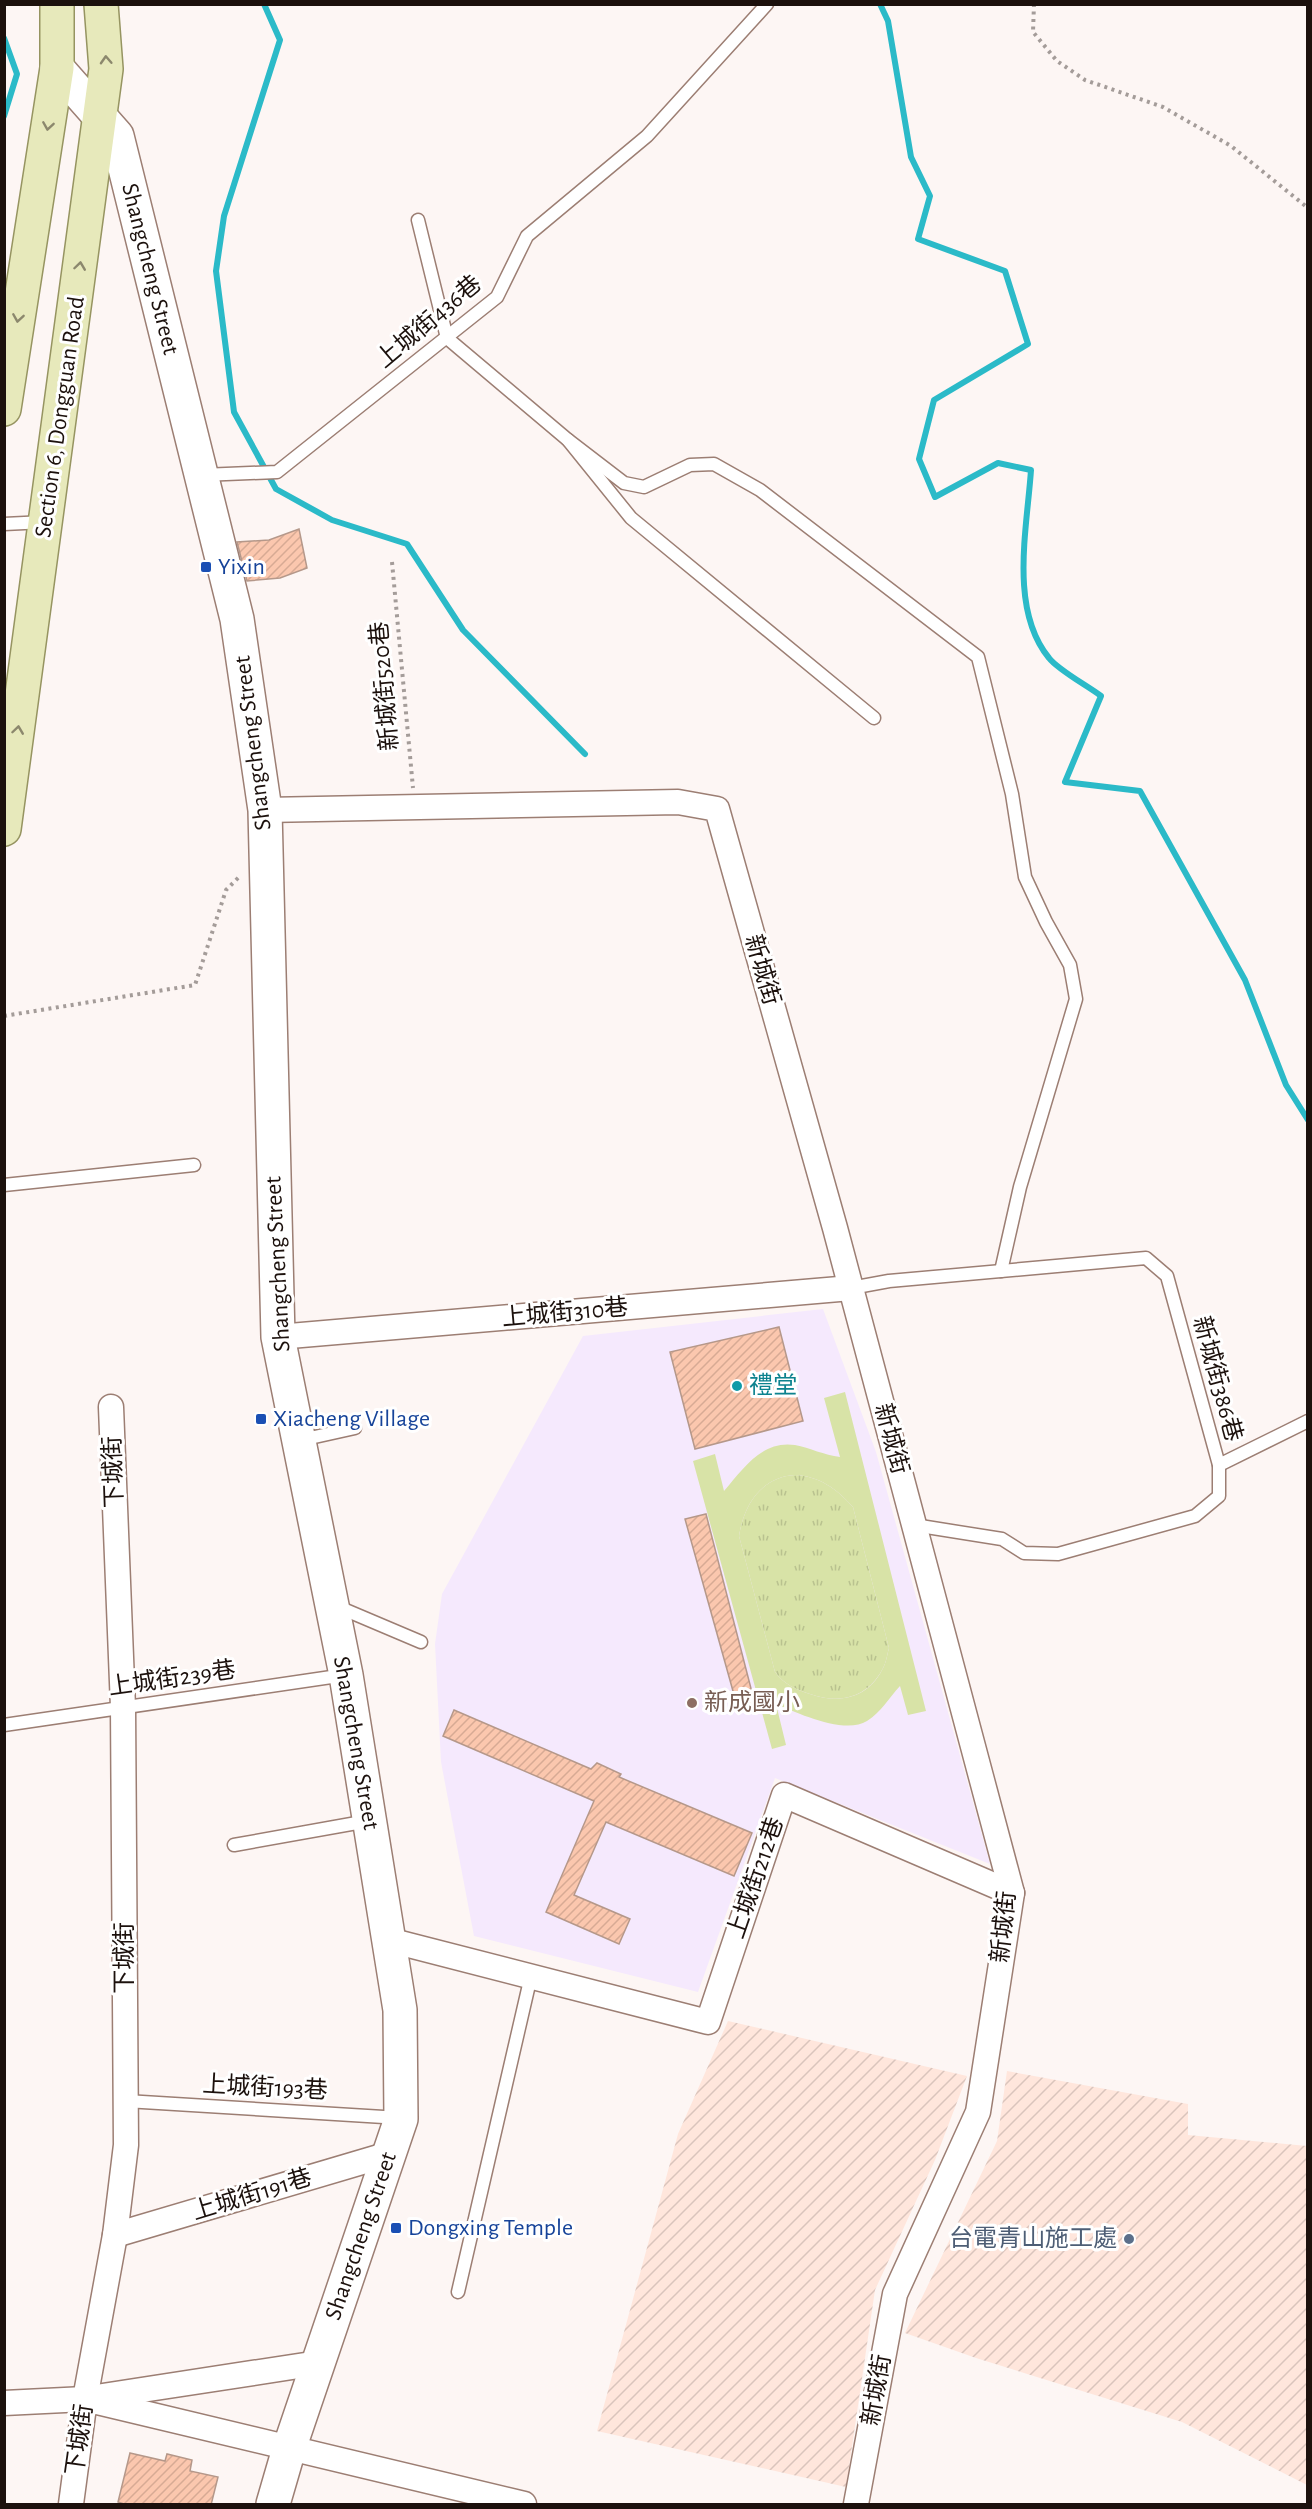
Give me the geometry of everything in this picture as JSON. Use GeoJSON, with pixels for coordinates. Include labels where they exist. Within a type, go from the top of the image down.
{"type":"FeatureCollection","features":[{"type":"Feature","properties":{"kind":"main road"},"geometry":{"type":"LineString","coordinates":[[4,409],[57,68],[57,4]]}},
{"type":"Feature","properties":{"kind":"main road","name":"Section 6, Dongguan Road"},"geometry":{"type":"LineString","coordinates":[[5,824],[101,116],[106,69],[102,4]]}},
{"type":"Feature","properties":{"kind":"street","name":"Shangcheng Street"},"geometry":{"type":"LineString","coordinates":[[57,68],[117,136],[237,619],[265,810],[278,1337],[346,1675],[400,2010],[401,2120],[289,2449],[273,2505]]}},
{"type":"Feature","properties":{"kind":"street","name":"新城街"},"geometry":{"type":"LineString","coordinates":[[265,810],[678,802],[717,809],[851,1288],[1012,1893],[978,2112],[895,2294],[856,2505]]}},
{"type":"Feature","properties":{"kind":"street","name":"上城街310巷"},"geometry":{"type":"LineString","coordinates":[[278,1337],[851,1288]]}},
{"type":"Feature","properties":{"kind":"street","name":"下城街"},"geometry":{"type":"LineString","coordinates":[[71,2505],[85,2399],[115,2235],[126,2145],[123,1707],[111,1407]]}},
{"type":"Feature","properties":{"kind":"street","name":"上城街212巷"},"geometry":{"type":"LineString","coordinates":[[389,1940],[708,2022],[784,1795],[1012,1893]]}},
{"type":"Feature","properties":{"kind":"street","name":"上城街191巷"},"geometry":{"type":"LineString","coordinates":[[115,2235],[389,2154]]}},
{"type":"Feature","properties":{"kind":"street"},"geometry":{"type":"LineString","coordinates":[[4,2403],[85,2399],[318,2363]]}},
{"type":"Feature","properties":{"kind":"street"},"geometry":{"type":"LineString","coordinates":[[85,2399],[524,2505]]}},
{"type":"Feature","properties":{"kind":"lane","name":"上城街436巷"},"geometry":{"type":"LineString","coordinates":[[201,475],[277,472],[497,297],[527,236],[647,136],[767,4]]}},
{"type":"Feature","properties":{"kind":"lane"},"geometry":{"type":"LineString","coordinates":[[418,220],[447,338],[568,440],[624,483],[644,488],[690,465],[714,464],[760,490],[978,657],[1012,794],[1025,877],[1070,965],[1076,999],[1020,1187],[1001,1271]]}},
{"type":"Feature","properties":{"kind":"lane"},"geometry":{"type":"LineString","coordinates":[[568,440],[631,518],[874,718]]}},
{"type":"Feature","properties":{"kind":"lane"},"geometry":{"type":"LineString","coordinates":[[4,524],[46,522]]}},
{"type":"Feature","properties":{"kind":"lane"},"geometry":{"type":"LineString","coordinates":[[4,1185],[194,1166]]}},
{"type":"Feature","properties":{"kind":"lane","name":"新城街386巷"},"geometry":{"type":"LineString","coordinates":[[851,1288],[889,1281],[1146,1258],[1167,1276],[1219,1465],[1219,1496],[1195,1516],[1058,1554],[1024,1553],[1002,1539],[914,1525]]}},
{"type":"Feature","properties":{"kind":"lane"},"geometry":{"type":"LineString","coordinates":[[1219,1465],[1308,1421]]}},
{"type":"Feature","properties":{"kind":"lane"},"geometry":{"type":"LineString","coordinates":[[299,1440],[355,1428]]}},
{"type":"Feature","properties":{"kind":"lane"},"geometry":{"type":"LineString","coordinates":[[332,1604],[421,1642]]}},
{"type":"Feature","properties":{"kind":"lane","name":"上城街239巷"},"geometry":{"type":"LineString","coordinates":[[4,1725],[346,1675]]}},
{"type":"Feature","properties":{"kind":"lane"},"geometry":{"type":"LineString","coordinates":[[234,1845],[369,1821]]}},
{"type":"Feature","properties":{"kind":"lane"},"geometry":{"type":"LineString","coordinates":[[458,2292],[531,1976]]}},
{"type":"Feature","properties":{"kind":"lane","name":"上城街193巷"},"geometry":{"type":"LineString","coordinates":[[126,2101],[399,2117],[401,2120]]}},
{"type":"Feature","properties":{"kind":"path"},"geometry":{"type":"LineString","coordinates":[[1034,4],[1033,32],[1057,61],[1085,80],[1163,107],[1231,146],[1308,208]]}},
{"type":"Feature","properties":{"kind":"path","name":"新城街520巷"},"geometry":{"type":"LineString","coordinates":[[392,561],[414,807]]}},
{"type":"Feature","properties":{"kind":"path"},"geometry":{"type":"LineString","coordinates":[[4,1016],[195,985],[226,890],[265,852]]}},
{"type":"Feature","properties":{"kind":"shaded area","name":"新成國小"},"geometry":{"type":"Polygon","coordinates":[[[823,1309],[876,1452],[990,1864],[775,1778],[698,1992],[474,1936],[441,1762],[435,1644],[442,1594],[583,1336],[823,1309]]]}},
{"type":"Feature","properties":{"kind":"shaded area","name":"台電青山施工處"},"geometry":{"type":"Polygon","coordinates":[[[728,2021],[967,2076],[935,2160],[875,2290],[846,2487],[597,2431],[678,2134],[728,2021]]]}},
{"type":"Feature","properties":{"kind":"shaded area","name":"台電青山施工處"},"geometry":{"type":"Polygon","coordinates":[[[1007,2071],[1188,2104],[1188,2135],[1307,2146],[1307,2485],[1182,2422],[976,2358],[905,2333],[997,2141],[1007,2071]]]}},
{"type":"Feature","properties":{"kind":"green space"},"geometry":{"type":"Polygon","coordinates":[[[845,1392],[926,1711],[908,1715],[900,1686],[877,1713],[858,1725],[846,1726],[821,1721],[776,1704],[786,1745],[772,1749],[693,1461],[715,1454],[724,1491],[746,1465],[773,1447],[795,1445],[840,1457],[824,1398],[845,1392]],[[804,1476],[783,1477],[773,1481],[756,1494],[745,1513],[739,1536],[775,1672],[791,1686],[810,1694],[831,1699],[851,1697],[876,1680],[889,1648],[853,1507],[827,1485],[804,1476]]]}},
{"type":"Feature","properties":{"kind":"green space"},"geometry":{"type":"Polygon","coordinates":[[[795,1475],[820,1481],[841,1495],[853,1507],[889,1648],[882,1670],[875,1680],[860,1693],[850,1697],[831,1699],[810,1694],[791,1686],[775,1672],[739,1536],[745,1513],[756,1494],[773,1481],[795,1475]]]}},
{"type":"Feature","properties":{"kind":"building"},"geometry":{"type":"Polygon","coordinates":[[[299,529],[307,568],[280,578],[247,581],[237,542],[269,540],[299,529]]]}},
{"type":"Feature","properties":{"kind":"building","name":"禮堂"},"geometry":{"type":"Polygon","coordinates":[[[779,1327],[803,1421],[695,1449],[670,1352],[779,1327]]]}},
{"type":"Feature","properties":{"kind":"building"},"geometry":{"type":"Polygon","coordinates":[[[706,1514],[755,1704],[738,1709],[685,1519],[706,1514]]]}},
{"type":"Feature","properties":{"kind":"building"},"geometry":{"type":"Polygon","coordinates":[[[454,1710],[591,1769],[597,1763],[621,1774],[619,1777],[752,1833],[734,1876],[606,1822],[574,1895],[630,1919],[619,1944],[546,1912],[594,1801],[443,1736],[454,1710]]]}},
{"type":"Feature","properties":{"kind":"building"},"geometry":{"type":"Polygon","coordinates":[[[130,2453],[165,2461],[167,2454],[192,2460],[190,2471],[218,2477],[211,2505],[127,2505],[118,2502],[130,2453]]]}},
{"type":"Feature","properties":{"kind":"waterway"},"geometry":{"type":"LineString","coordinates":[[264,4],[280,40],[224,216],[216,271],[234,412],[276,489],[332,520],[407,544],[463,630],[585,754]]}},
{"type":"Feature","properties":{"kind":"waterway"},"geometry":{"type":"LineString","coordinates":[[880,4],[888,21],[911,157],[930,196],[918,239],[1005,271],[1028,344],[934,400],[919,459],[935,497],[998,463],[1031,470],[1024,542],[1025,593],[1029,616],[1037,638],[1053,663],[1101,696],[1065,782],[1140,791],[1245,980],[1286,1085],[1308,1120]]}},
{"type":"Feature","properties":{"kind":"waterway"},"geometry":{"type":"LineString","coordinates":[[4,38],[17,74],[4,116]]}},
{"type":"Feature","properties":{"kind":"place","name":"Yixin"},"geometry":{"type":"Point","coordinates":[206,567]}},
{"type":"Feature","properties":{"kind":"place","name":"禮堂"},"geometry":{"type":"Point","coordinates":[737,1386]}},
{"type":"Feature","properties":{"kind":"place","name":"Xiacheng Village"},"geometry":{"type":"Point","coordinates":[261,1419]}},
{"type":"Feature","properties":{"kind":"place","name":"新成國小"},"geometry":{"type":"Point","coordinates":[692,1703]}},
{"type":"Feature","properties":{"kind":"place","name":"Dongxing Temple"},"geometry":{"type":"Point","coordinates":[396,2228]}},
{"type":"Feature","properties":{"kind":"place","name":"台電青山施工處"},"geometry":{"type":"Point","coordinates":[1129,2239]}}]}
